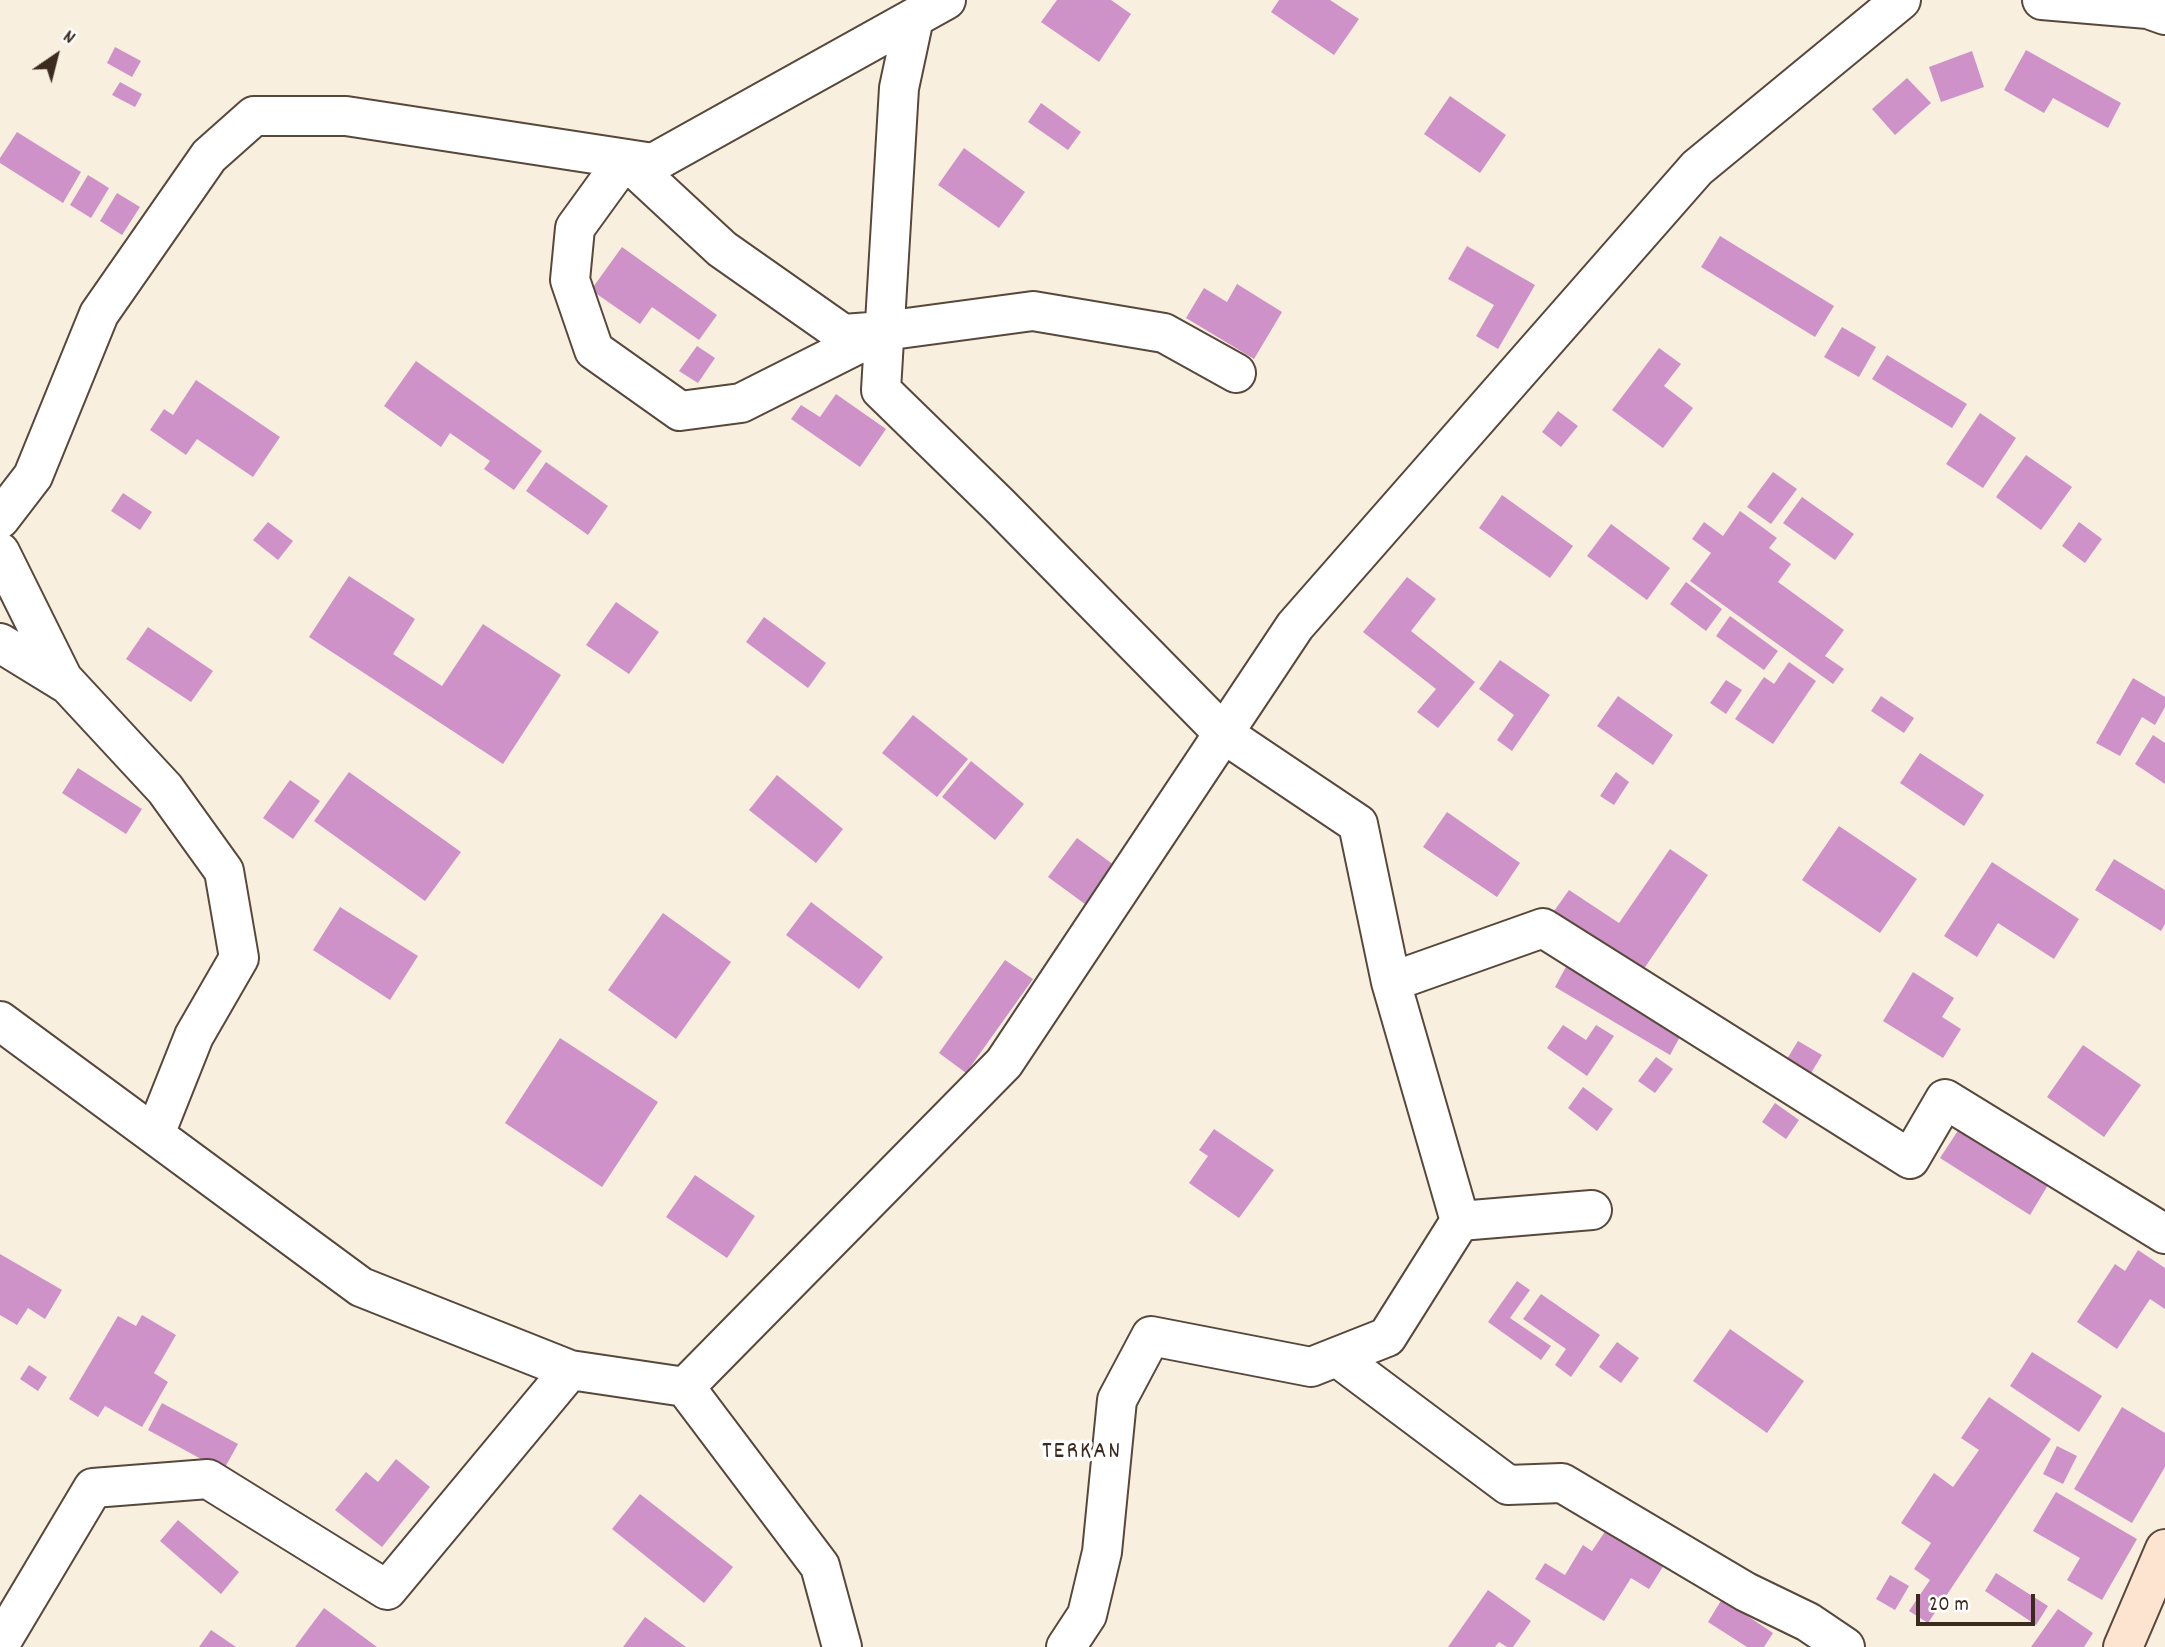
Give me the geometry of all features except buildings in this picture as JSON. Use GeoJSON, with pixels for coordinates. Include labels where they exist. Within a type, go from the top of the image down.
{"type":"FeatureCollection","features":[{"type":"Feature","properties":{"kind":"street"},"geometry":{"type":"LineString","coordinates":[[685,1387],[1004,1063],[1295,626],[1697,168],[1901,0]]}},
{"type":"Feature","properties":{"kind":"street"},"geometry":{"type":"LineString","coordinates":[[2042,0],[2148,9],[2165,15]]}},
{"type":"Feature","properties":{"kind":"street"},"geometry":{"type":"LineString","coordinates":[[0,519],[33,476],[99,314],[209,156],[254,116],[346,116],[653,163],[930,9]]}},
{"type":"Feature","properties":{"kind":"street"},"geometry":{"type":"LineString","coordinates":[[930,9],[899,88],[881,390],[1000,506],[1224,734],[1358,824],[1391,982],[1460,1221],[1387,1337],[1311,1367],[1151,1336],[1117,1400],[1102,1552],[1087,1615],[1066,1647]]}},
{"type":"Feature","properties":{"kind":"street"},"geometry":{"type":"LineString","coordinates":[[625,159],[575,228],[570,280],[594,350],[680,411],[741,403],[884,331]]}},
{"type":"Feature","properties":{"kind":"street"},"geometry":{"type":"LineString","coordinates":[[625,159],[722,249],[843,334],[1033,311],[1164,333],[1236,373]]}},
{"type":"Feature","properties":{"kind":"street"},"geometry":{"type":"LineString","coordinates":[[0,552],[63,679],[165,789],[224,871],[239,958],[194,1035],[155,1134]]}},
{"type":"Feature","properties":{"kind":"street"},"geometry":{"type":"LineString","coordinates":[[0,643],[69,685]]}},
{"type":"Feature","properties":{"kind":"street"},"geometry":{"type":"LineString","coordinates":[[1391,982],[1543,928],[1910,1159],[1945,1099],[2165,1234]]}},
{"type":"Feature","properties":{"kind":"street"},"geometry":{"type":"LineString","coordinates":[[0,1021],[361,1287],[570,1370],[685,1387],[820,1566],[842,1647]]}},
{"type":"Feature","properties":{"kind":"street"},"geometry":{"type":"LineString","coordinates":[[1460,1221],[1592,1210]]}},
{"type":"Feature","properties":{"kind":"street"},"geometry":{"type":"LineString","coordinates":[[1337,1357],[1507,1485],[1562,1483],[1745,1591],[1808,1622],[1845,1647]]}},
{"type":"Feature","properties":{"kind":"street"},"geometry":{"type":"LineString","coordinates":[[0,1644],[93,1488],[208,1479],[387,1590],[570,1370]]}},
{"type":"Feature","properties":{"kind":"street"},"geometry":{"type":"LineString","coordinates":[[2123,1647],[2165,1549]]}},
{"type":"Feature","properties":{"kind":"district","name":"TERKAN"},"geometry":{"type":"Point","coordinates":[1082,1454]}}]}
